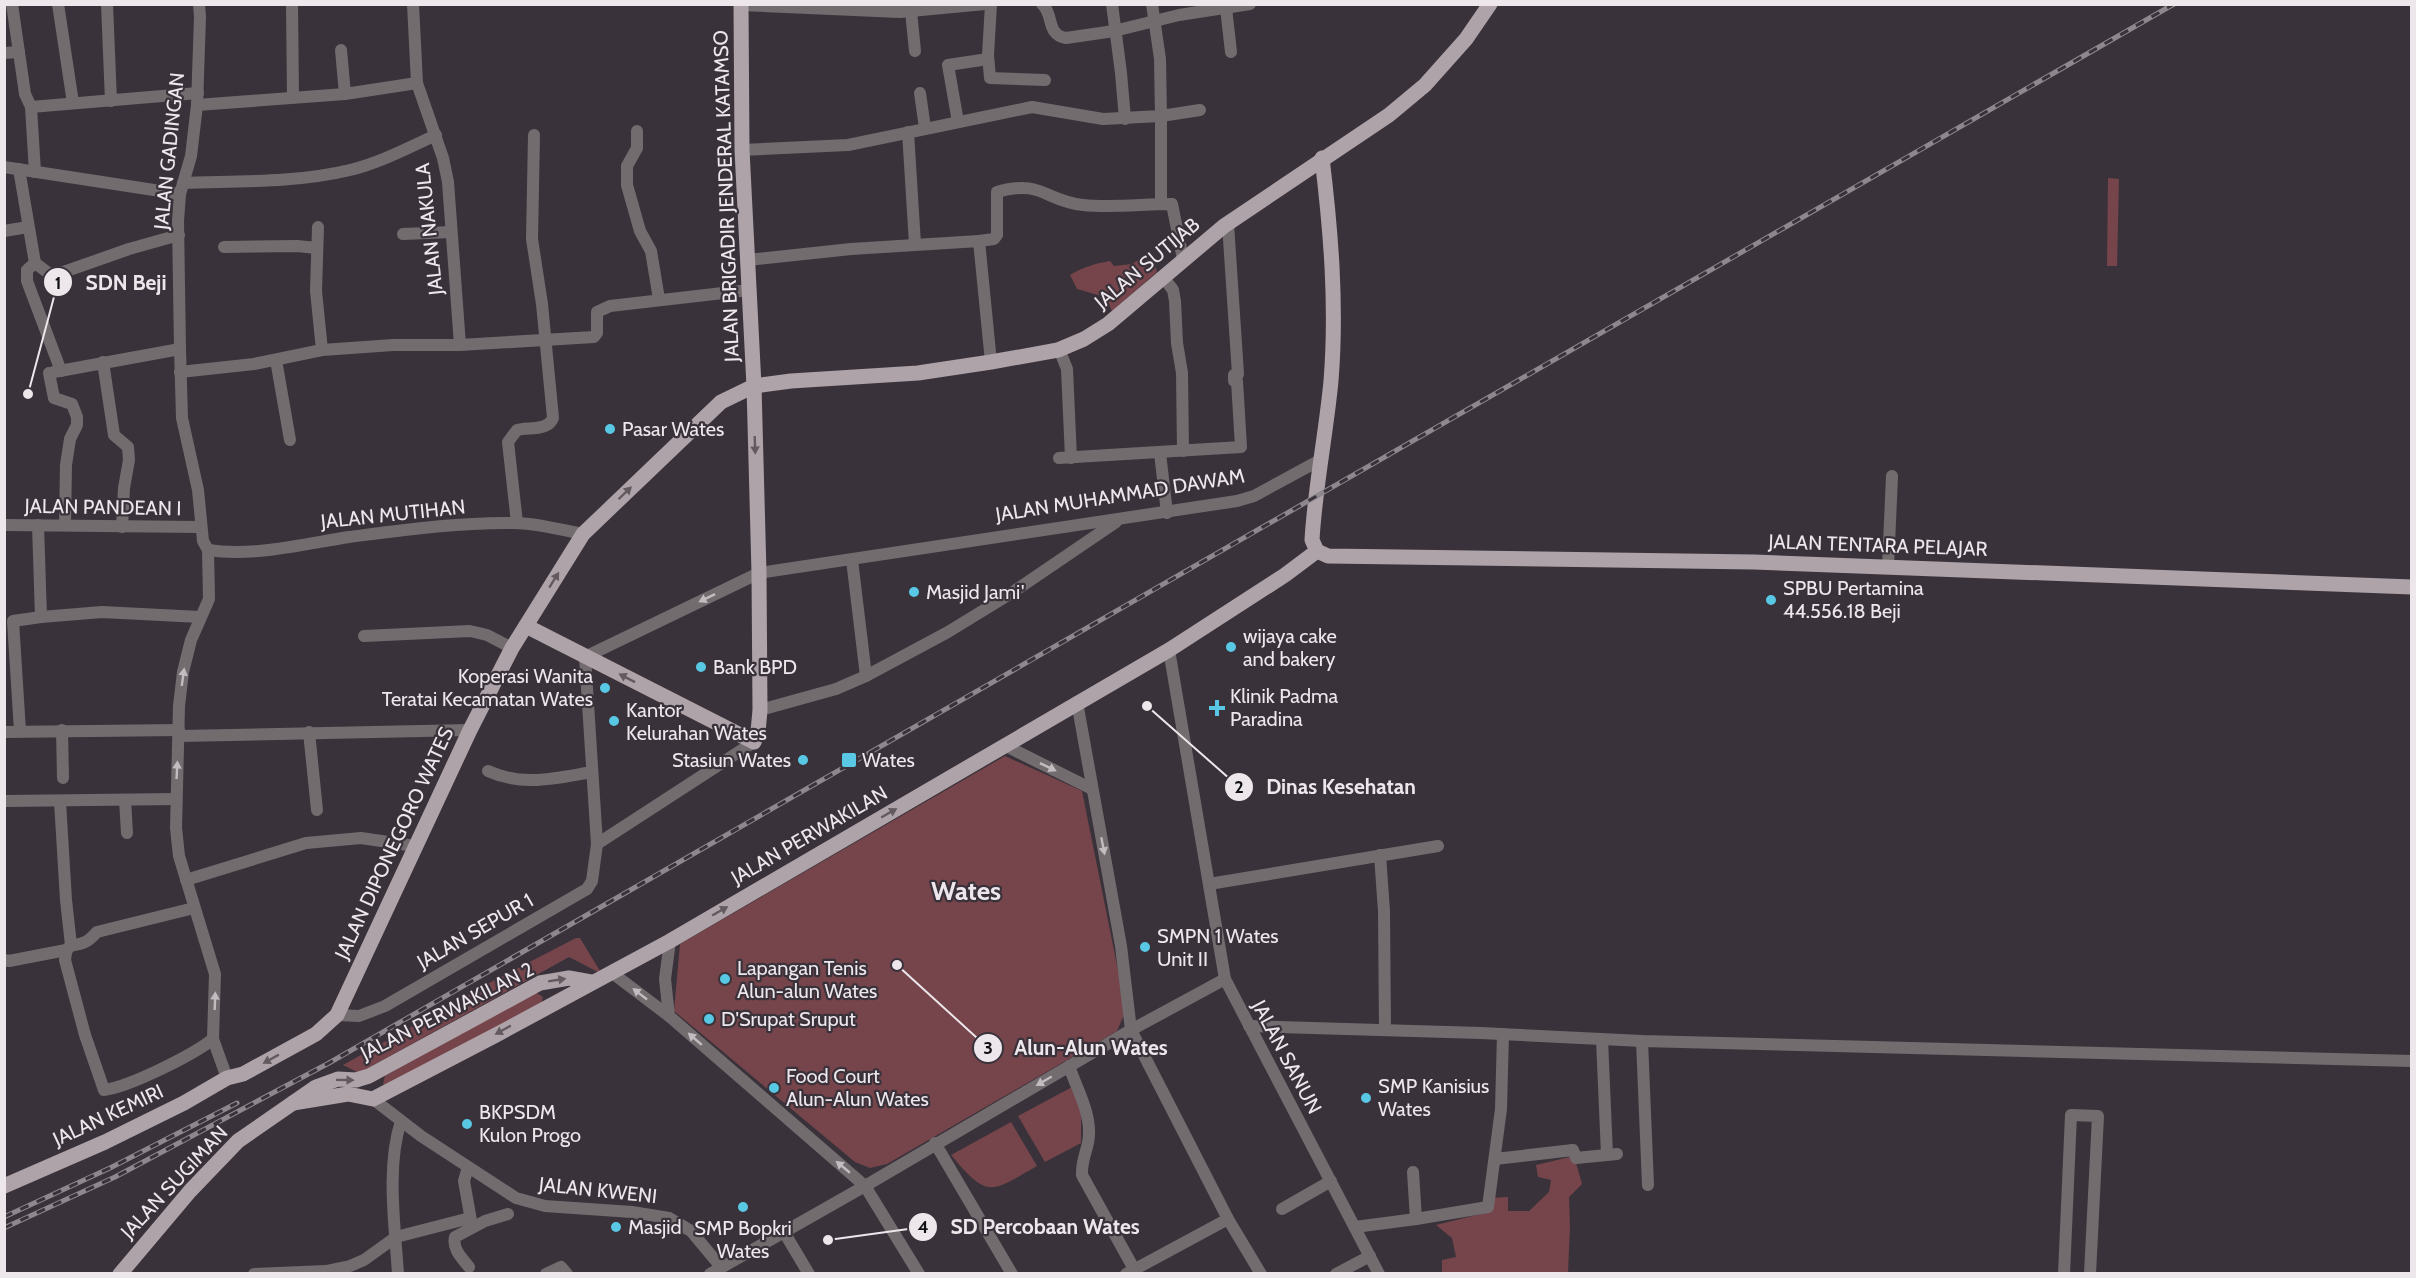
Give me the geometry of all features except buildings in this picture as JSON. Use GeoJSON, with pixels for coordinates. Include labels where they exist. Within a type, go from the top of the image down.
{"type":"FeatureCollection","features":[{"type":"Feature","properties":{"kind":"main road","name":"JALAN SUTIJAB"},"geometry":{"type":"LineString","coordinates":[[583,534],[721,402],[754,386],[791,381],[918,373],[1059,350],[1084,339],[1108,324],[1228,224],[1322,158],[1389,115],[1425,85],[1466,39],[1490,4]]}},
{"type":"Feature","properties":{"kind":"main road","name":"JALAN BRIGADIR JENDERAL KATAMSO"},"geometry":{"type":"LineString","coordinates":[[741,5],[742,150],[754,386],[759,573],[760,710],[758,732],[754,742]]}},
{"type":"Feature","properties":{"kind":"main road"},"geometry":{"type":"LineString","coordinates":[[1317,551],[1312,540],[1330,381],[1334,321],[1331,251],[1322,158]]}},
{"type":"Feature","properties":{"kind":"main road","name":"JALAN DIPONEGORO WATES"},"geometry":{"type":"LineString","coordinates":[[337,1015],[470,730],[512,648],[583,534]]}},
{"type":"Feature","properties":{"kind":"main road","name":"JALAN TENTARA PELAJAR"},"geometry":{"type":"LineString","coordinates":[[1317,551],[1329,556],[1343,557],[1754,562],[2412,587]]}},
{"type":"Feature","properties":{"kind":"main road","name":"JALAN PERWAKILAN"},"geometry":{"type":"LineString","coordinates":[[373,1099],[670,941],[1169,650],[1286,575],[1317,551]]}},
{"type":"Feature","properties":{"kind":"main road"},"geometry":{"type":"LineString","coordinates":[[526,626],[754,742]]}},
{"type":"Feature","properties":{"kind":"main road","name":"JALAN PERWAKILAN 2"},"geometry":{"type":"LineString","coordinates":[[293,1103],[316,1087],[338,1079],[356,1080],[369,1076],[540,983],[569,978],[591,982]]}},
{"type":"Feature","properties":{"kind":"main road","name":"JALAN KEMIRI"},"geometry":{"type":"LineString","coordinates":[[4,1186],[105,1142],[227,1078],[243,1074],[316,1034],[337,1015]]}},
{"type":"Feature","properties":{"kind":"main road"},"geometry":{"type":"LineString","coordinates":[[293,1103],[348,1094],[373,1099]]}},
{"type":"Feature","properties":{"kind":"main road","name":"JALAN SUGIMAN"},"geometry":{"type":"LineString","coordinates":[[120,1274],[190,1191],[231,1147],[293,1103]]}},
{"type":"Feature","properties":{"kind":"street"},"geometry":{"type":"LineString","coordinates":[[12,4],[25,94],[31,107],[35,172]]}},
{"type":"Feature","properties":{"kind":"street"},"geometry":{"type":"LineString","coordinates":[[58,4],[73,103]]}},
{"type":"Feature","properties":{"kind":"street"},"geometry":{"type":"LineString","coordinates":[[107,4],[111,101]]}},
{"type":"Feature","properties":{"kind":"street","name":"JALAN GADINGAN"},"geometry":{"type":"LineString","coordinates":[[199,4],[198,99],[190,156],[182,189],[179,235],[180,372],[182,418],[198,490],[200,527],[208,550],[209,599],[190,640],[183,672],[176,800],[179,856],[214,974],[213,1040]]}},
{"type":"Feature","properties":{"kind":"street"},"geometry":{"type":"LineString","coordinates":[[292,4],[293,97]]}},
{"type":"Feature","properties":{"kind":"street","name":"JALAN NAKULA"},"geometry":{"type":"LineString","coordinates":[[413,4],[417,83],[436,135],[448,182],[460,345]]}},
{"type":"Feature","properties":{"kind":"street"},"geometry":{"type":"LineString","coordinates":[[741,5],[915,9],[984,4]]}},
{"type":"Feature","properties":{"kind":"street"},"geometry":{"type":"LineString","coordinates":[[991,4],[989,76],[992,80],[1046,80]]}},
{"type":"Feature","properties":{"kind":"street"},"geometry":{"type":"LineString","coordinates":[[1042,4],[1054,33],[1058,37],[1066,38],[1114,31],[1153,20],[1251,4]]}},
{"type":"Feature","properties":{"kind":"street"},"geometry":{"type":"LineString","coordinates":[[1112,4],[1125,119]]}},
{"type":"Feature","properties":{"kind":"street"},"geometry":{"type":"LineString","coordinates":[[1152,4],[1160,59],[1161,204]]}},
{"type":"Feature","properties":{"kind":"street"},"geometry":{"type":"LineString","coordinates":[[1226,8],[1231,52]]}},
{"type":"Feature","properties":{"kind":"street"},"geometry":{"type":"LineString","coordinates":[[915,9],[915,51]]}},
{"type":"Feature","properties":{"kind":"street"},"geometry":{"type":"LineString","coordinates":[[341,50],[345,94]]}},
{"type":"Feature","properties":{"kind":"street"},"geometry":{"type":"LineString","coordinates":[[4,53],[19,52]]}},
{"type":"Feature","properties":{"kind":"street"},"geometry":{"type":"LineString","coordinates":[[958,122],[948,65],[988,59]]}},
{"type":"Feature","properties":{"kind":"street"},"geometry":{"type":"LineString","coordinates":[[31,107],[111,101],[345,94],[417,83]]}},
{"type":"Feature","properties":{"kind":"street"},"geometry":{"type":"LineString","coordinates":[[920,93],[925,128]]}},
{"type":"Feature","properties":{"kind":"street"},"geometry":{"type":"LineString","coordinates":[[742,150],[839,146],[1032,107],[1097,118],[1125,119],[1200,110]]}},
{"type":"Feature","properties":{"kind":"street"},"geometry":{"type":"LineString","coordinates":[[637,131],[637,148],[627,166],[627,185],[640,231],[651,251],[659,299]]}},
{"type":"Feature","properties":{"kind":"street"},"geometry":{"type":"LineString","coordinates":[[908,132],[915,244]]}},
{"type":"Feature","properties":{"kind":"street"},"geometry":{"type":"LineString","coordinates":[[4,168],[182,189],[350,170],[392,155],[436,135]]}},
{"type":"Feature","properties":{"kind":"street"},"geometry":{"type":"LineString","coordinates":[[516,523],[508,442],[517,430],[545,426],[552,422],[553,418],[542,304],[532,239],[534,135]]}},
{"type":"Feature","properties":{"kind":"street"},"geometry":{"type":"LineString","coordinates":[[19,169],[35,262],[51,275],[179,235]]}},
{"type":"Feature","properties":{"kind":"street"},"geometry":{"type":"LineString","coordinates":[[747,260],[851,249],[996,238],[997,193],[1015,188],[1036,188],[1066,202],[1084,205],[1172,204],[1183,260]]}},
{"type":"Feature","properties":{"kind":"street"},"geometry":{"type":"LineString","coordinates":[[1059,350],[1067,369],[1065,458],[1241,447],[1237,381],[1234,381],[1234,375],[1238,373],[1228,224]]}},
{"type":"Feature","properties":{"kind":"street"},"geometry":{"type":"LineString","coordinates":[[4,231],[28,227]]}},
{"type":"Feature","properties":{"kind":"street"},"geometry":{"type":"LineString","coordinates":[[318,227],[316,291],[322,350]]}},
{"type":"Feature","properties":{"kind":"street"},"geometry":{"type":"LineString","coordinates":[[403,234],[451,232]]}},
{"type":"Feature","properties":{"kind":"street"},"geometry":{"type":"LineString","coordinates":[[979,241],[991,362]]}},
{"type":"Feature","properties":{"kind":"street"},"geometry":{"type":"LineString","coordinates":[[224,247],[317,248]]}},
{"type":"Feature","properties":{"kind":"street"},"geometry":{"type":"LineString","coordinates":[[35,262],[27,270],[27,281],[51,372],[54,398],[72,404],[77,417],[77,425],[70,439],[66,465],[65,525]]}},
{"type":"Feature","properties":{"kind":"street"},"geometry":{"type":"LineString","coordinates":[[1163,277],[1173,290],[1175,301],[1177,343],[1182,373],[1183,451]]}},
{"type":"Feature","properties":{"kind":"street"},"geometry":{"type":"LineString","coordinates":[[180,372],[276,360],[322,350],[393,345],[460,345],[594,336],[597,333],[597,312],[604,308],[659,299],[749,290]]}},
{"type":"Feature","properties":{"kind":"street"},"geometry":{"type":"LineString","coordinates":[[51,372],[180,349]]}},
{"type":"Feature","properties":{"kind":"street"},"geometry":{"type":"LineString","coordinates":[[276,360],[290,440]]}},
{"type":"Feature","properties":{"kind":"street"},"geometry":{"type":"LineString","coordinates":[[103,362],[114,435],[128,447],[129,460],[124,488],[122,527]]}},
{"type":"Feature","properties":{"kind":"street"},"geometry":{"type":"LineString","coordinates":[[1160,453],[1167,513]]}},
{"type":"Feature","properties":{"kind":"street","name":"JALAN MUHAMMAD DAWAM"},"geometry":{"type":"LineString","coordinates":[[585,657],[759,573],[995,536],[1167,513],[1254,496],[1322,459]]}},
{"type":"Feature","properties":{"kind":"street"},"geometry":{"type":"LineString","coordinates":[[1888,567],[1892,476]]}},
{"type":"Feature","properties":{"kind":"street"},"geometry":{"type":"LineString","coordinates":[[760,710],[836,688],[866,676],[948,632],[1010,594],[1120,519]]}},
{"type":"Feature","properties":{"kind":"street","name":"JALAN MUTIHAN"},"geometry":{"type":"LineString","coordinates":[[208,550],[234,552],[430,528],[516,523],[583,534]]}},
{"type":"Feature","properties":{"kind":"street","name":"JALAN PANDEAN I"},"geometry":{"type":"LineString","coordinates":[[4,525],[200,527]]}},
{"type":"Feature","properties":{"kind":"street"},"geometry":{"type":"LineString","coordinates":[[38,525],[41,617]]}},
{"type":"Feature","properties":{"kind":"street"},"geometry":{"type":"LineString","coordinates":[[852,560],[866,676]]}},
{"type":"Feature","properties":{"kind":"street"},"geometry":{"type":"LineString","coordinates":[[20,731],[13,621],[102,612],[200,617]]}},
{"type":"Feature","properties":{"kind":"street"},"geometry":{"type":"LineString","coordinates":[[364,636],[470,631],[487,635],[512,648]]}},
{"type":"Feature","properties":{"kind":"street","name":"JALAN SANUN"},"geometry":{"type":"LineString","coordinates":[[1169,650],[1225,979],[1379,1274]]}},
{"type":"Feature","properties":{"kind":"street","name":"JALAN SEPUR 1"},"geometry":{"type":"LineString","coordinates":[[337,1015],[359,1016],[385,1006],[587,889],[592,881],[597,843],[585,657]]}},
{"type":"Feature","properties":{"kind":"street"},"geometry":{"type":"LineString","coordinates":[[1077,702],[1121,946],[1131,1030],[1228,1219],[1261,1274]]}},
{"type":"Feature","properties":{"kind":"street"},"geometry":{"type":"LineString","coordinates":[[62,730],[63,778]]}},
{"type":"Feature","properties":{"kind":"street"},"geometry":{"type":"LineString","coordinates":[[4,732],[470,730]]}},
{"type":"Feature","properties":{"kind":"street"},"geometry":{"type":"LineString","coordinates":[[309,732],[317,810]]}},
{"type":"Feature","properties":{"kind":"street"},"geometry":{"type":"LineString","coordinates":[[597,843],[754,742]]}},
{"type":"Feature","properties":{"kind":"street"},"geometry":{"type":"LineString","coordinates":[[1004,746],[1092,789]]}},
{"type":"Feature","properties":{"kind":"street"},"geometry":{"type":"LineString","coordinates":[[488,771],[510,779],[529,781],[592,772]]}},
{"type":"Feature","properties":{"kind":"street"},"geometry":{"type":"LineString","coordinates":[[125,800],[127,833]]}},
{"type":"Feature","properties":{"kind":"street"},"geometry":{"type":"LineString","coordinates":[[4,801],[176,800]]}},
{"type":"Feature","properties":{"kind":"street"},"geometry":{"type":"LineString","coordinates":[[60,802],[68,947],[65,960],[80,1018],[104,1089],[138,1078],[191,1055],[213,1040],[227,1078]]}},
{"type":"Feature","properties":{"kind":"street"},"geometry":{"type":"LineString","coordinates":[[186,880],[255,861],[285,848],[306,843],[361,838],[415,846]]}},
{"type":"Feature","properties":{"kind":"street"},"geometry":{"type":"LineString","coordinates":[[1209,884],[1438,846]]}},
{"type":"Feature","properties":{"kind":"street"},"geometry":{"type":"LineString","coordinates":[[1380,855],[1384,911],[1385,1030]]}},
{"type":"Feature","properties":{"kind":"street"},"geometry":{"type":"LineString","coordinates":[[4,960],[9,961],[87,942],[97,932],[194,908]]}},
{"type":"Feature","properties":{"kind":"street"},"geometry":{"type":"LineString","coordinates":[[669,1016],[665,979],[670,941]]}},
{"type":"Feature","properties":{"kind":"street"},"geometry":{"type":"LineString","coordinates":[[611,972],[669,1016],[865,1186],[919,1274]]}},
{"type":"Feature","properties":{"kind":"street"},"geometry":{"type":"LineString","coordinates":[[715,1270],[865,1186],[1131,1030],[1225,979]]}},
{"type":"Feature","properties":{"kind":"street"},"geometry":{"type":"LineString","coordinates":[[1249,1026],[1642,1041],[2412,1061]]}},
{"type":"Feature","properties":{"kind":"street"},"geometry":{"type":"LineString","coordinates":[[1355,1227],[1486,1208],[1501,1109],[1503,1034]]}},
{"type":"Feature","properties":{"kind":"street"},"geometry":{"type":"LineString","coordinates":[[1495,1159],[1573,1150],[1576,1158],[1612,1155],[1602,1039]]}},
{"type":"Feature","properties":{"kind":"street"},"geometry":{"type":"LineString","coordinates":[[1642,1041],[1648,1185]]}},
{"type":"Feature","properties":{"kind":"street"},"geometry":{"type":"LineString","coordinates":[[1069,1066],[1088,1117],[1090,1131],[1089,1142],[1081,1163],[1082,1175],[1130,1271],[1228,1219]]}},
{"type":"Feature","properties":{"kind":"street","name":"JALAN KWENI"},"geometry":{"type":"LineString","coordinates":[[373,1099],[401,1121],[516,1198],[531,1203],[632,1212],[669,1218],[691,1232],[715,1270]]}},
{"type":"Feature","properties":{"kind":"street"},"geometry":{"type":"LineString","coordinates":[[2064,1274],[2072,1115],[2098,1116],[2090,1274]]}},
{"type":"Feature","properties":{"kind":"street"},"geometry":{"type":"LineString","coordinates":[[398,1274],[394,1149],[401,1121]]}},
{"type":"Feature","properties":{"kind":"street"},"geometry":{"type":"LineString","coordinates":[[935,1143],[1012,1274]]}},
{"type":"Feature","properties":{"kind":"street"},"geometry":{"type":"LineString","coordinates":[[468,1167],[465,1181],[471,1222]]}},
{"type":"Feature","properties":{"kind":"street"},"geometry":{"type":"LineString","coordinates":[[1413,1172],[1416,1219]]}},
{"type":"Feature","properties":{"kind":"street"},"geometry":{"type":"LineString","coordinates":[[1282,1209],[1331,1181]]}},
{"type":"Feature","properties":{"kind":"street"},"geometry":{"type":"LineString","coordinates":[[254,1274],[326,1271],[350,1266],[374,1254],[396,1237],[508,1214]]}},
{"type":"Feature","properties":{"kind":"street"},"geometry":{"type":"LineString","coordinates":[[469,1267],[456,1250],[454,1240],[471,1222]]}},
{"type":"Feature","properties":{"kind":"street"},"geometry":{"type":"LineString","coordinates":[[784,1232],[808,1274]]}},
{"type":"Feature","properties":{"kind":"street"},"geometry":{"type":"LineString","coordinates":[[1336,1274],[1370,1256]]}},
{"type":"Feature","properties":{"kind":"street"},"geometry":{"type":"LineString","coordinates":[[546,1274],[561,1267],[567,1274]]}},
{"type":"Feature","properties":{"kind":"shaded area"},"geometry":{"type":"Polygon","coordinates":[[[2108,178],[2119,179],[2117,266],[2107,266],[2108,178]]]}},
{"type":"Feature","properties":{"kind":"shaded area"},"geometry":{"type":"Polygon","coordinates":[[[1151,252],[1157,272],[1112,311],[1105,297],[1077,289],[1070,275],[1094,264],[1110,261],[1114,266],[1132,264],[1151,252]]]}},
{"type":"Feature","properties":{"kind":"shaded area"},"geometry":{"type":"Polygon","coordinates":[[[1005,756],[1082,791],[1126,1010],[1117,1031],[887,1164],[870,1168],[855,1162],[674,1011],[680,944],[1005,756]]]}},
{"type":"Feature","properties":{"kind":"shaded area"},"geometry":{"type":"Polygon","coordinates":[[[580,938],[600,971],[569,957],[359,1073],[343,1065],[491,982],[580,938]]]}},
{"type":"Feature","properties":{"kind":"shaded area"},"geometry":{"type":"Polygon","coordinates":[[[535,992],[543,997],[541,1004],[390,1087],[383,1084],[385,1076],[535,992]]]}},
{"type":"Feature","properties":{"kind":"shaded area"},"geometry":{"type":"Polygon","coordinates":[[[1074,1086],[1081,1114],[1081,1143],[1045,1162],[1018,1116],[1074,1086]]]}},
{"type":"Feature","properties":{"kind":"shaded area"},"geometry":{"type":"Polygon","coordinates":[[[1011,1122],[1037,1166],[999,1186],[982,1185],[973,1179],[951,1155],[1011,1122]]]}},
{"type":"Feature","properties":{"kind":"shaded area"},"geometry":{"type":"Polygon","coordinates":[[[1574,1156],[1582,1184],[1569,1197],[1568,1273],[1442,1273],[1442,1260],[1456,1257],[1452,1238],[1436,1225],[1489,1212],[1490,1198],[1508,1197],[1508,1211],[1529,1211],[1549,1192],[1551,1180],[1538,1177],[1536,1165],[1574,1156]]]}},
{"type":"Feature","properties":{"kind":"railway"},"geometry":{"type":"LineString","coordinates":[[4,1228],[115,1177],[329,1063],[2174,4]]}},
{"type":"Feature","properties":{"kind":"railway"},"geometry":{"type":"LineString","coordinates":[[4,1217],[110,1168],[237,1103]]}},
{"type":"Feature","properties":{"kind":"place","name":"SDN Beji"},"geometry":{"type":"Point","coordinates":[28,394]}},
{"type":"Feature","properties":{"kind":"place","name":"Pasar Wates"},"geometry":{"type":"Point","coordinates":[610,429]}},
{"type":"Feature","properties":{"kind":"place","name":"Masjid Jami'"},"geometry":{"type":"Point","coordinates":[914,592]}},
{"type":"Feature","properties":{"kind":"place","name":"SPBU Pertamina 44.556.18 Beji"},"geometry":{"type":"Point","coordinates":[1771,600]}},
{"type":"Feature","properties":{"kind":"place","name":"wijaya cake and bakery"},"geometry":{"type":"Point","coordinates":[1231,647]}},
{"type":"Feature","properties":{"kind":"place","name":"Bank BPD"},"geometry":{"type":"Point","coordinates":[701,667]}},
{"type":"Feature","properties":{"kind":"place","name":"Koperasi Wanita Teratai Kecamatan Wates"},"geometry":{"type":"Point","coordinates":[605,688]}},
{"type":"Feature","properties":{"kind":"place","name":"Dinas Kesehatan"},"geometry":{"type":"Point","coordinates":[1147,706]}},
{"type":"Feature","properties":{"kind":"place","name":"Klinik Padma Paradina"},"geometry":{"type":"Point","coordinates":[1217,708]}},
{"type":"Feature","properties":{"kind":"place","name":"Kantor Kelurahan Wates"},"geometry":{"type":"Point","coordinates":[614,721]}},
{"type":"Feature","properties":{"kind":"place","name":"Stasiun Wates"},"geometry":{"type":"Point","coordinates":[803,760]}},
{"type":"Feature","properties":{"kind":"place","name":"Wates"},"geometry":{"type":"Point","coordinates":[849,760]}},
{"type":"Feature","properties":{"kind":"place","name":"SMPN 1 Wates Unit II"},"geometry":{"type":"Point","coordinates":[1145,947]}},
{"type":"Feature","properties":{"kind":"place","name":"Alun-Alun Wates"},"geometry":{"type":"Point","coordinates":[897,965]}},
{"type":"Feature","properties":{"kind":"place","name":"Lapangan Tenis Alun-alun Wates"},"geometry":{"type":"Point","coordinates":[725,979]}},
{"type":"Feature","properties":{"kind":"place","name":"D'Srupat Sruput"},"geometry":{"type":"Point","coordinates":[709,1019]}},
{"type":"Feature","properties":{"kind":"place","name":"Food Court Alun-Alun Wates"},"geometry":{"type":"Point","coordinates":[774,1088]}},
{"type":"Feature","properties":{"kind":"place","name":"SMP Kanisius Wates"},"geometry":{"type":"Point","coordinates":[1366,1098]}},
{"type":"Feature","properties":{"kind":"place","name":"BKPSDM Kulon Progo"},"geometry":{"type":"Point","coordinates":[467,1124]}},
{"type":"Feature","properties":{"kind":"place","name":"SMP Bopkri Wates"},"geometry":{"type":"Point","coordinates":[743,1207]}},
{"type":"Feature","properties":{"kind":"place","name":"Masjid"},"geometry":{"type":"Point","coordinates":[616,1227]}},
{"type":"Feature","properties":{"kind":"place","name":"SD Percobaan Wates"},"geometry":{"type":"Point","coordinates":[828,1240]}},
{"type":"Feature","properties":{"kind":"district","name":"Wates"},"geometry":{"type":"Point","coordinates":[966,891]}}]}
